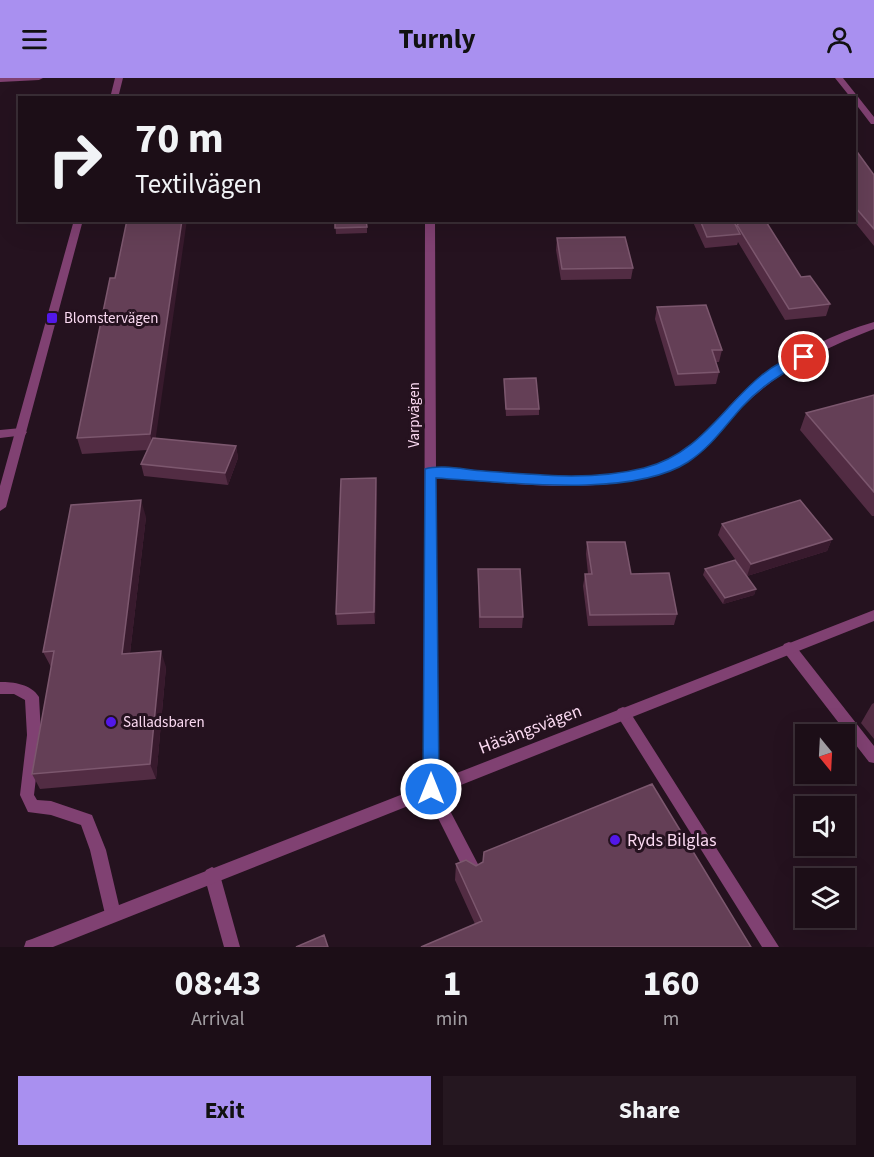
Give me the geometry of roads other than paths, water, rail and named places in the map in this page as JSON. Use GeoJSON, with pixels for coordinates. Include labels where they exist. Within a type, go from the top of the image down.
{"type":"FeatureCollection","features":[{"type":"Feature","properties":{"kind":"street"},"geometry":{"type":"LineString","coordinates":[[0,80],[39,78]]}},
{"type":"Feature","properties":{"kind":"street"},"geometry":{"type":"LineString","coordinates":[[114,96],[119,78]]}},
{"type":"Feature","properties":{"kind":"street"},"geometry":{"type":"LineString","coordinates":[[839,78],[853,96]]}},
{"type":"Feature","properties":{"kind":"street"},"geometry":{"type":"LineString","coordinates":[[856,99],[874,122]]}},
{"type":"Feature","properties":{"kind":"street"},"geometry":{"type":"LineString","coordinates":[[0,507],[78,222]]}},
{"type":"Feature","properties":{"kind":"street","name":"Varpvägen"},"geometry":{"type":"LineString","coordinates":[[430,222],[431,789]]}},
{"type":"Feature","properties":{"kind":"street"},"geometry":{"type":"LineString","coordinates":[[429,473],[552,480],[600,480],[645,473],[682,460],[712,436],[738,403],[774,372],[874,325]]}},
{"type":"Feature","properties":{"kind":"street"},"geometry":{"type":"LineString","coordinates":[[0,434],[21,432]]}},
{"type":"Feature","properties":{"kind":"street","name":"Häsängsvägen"},"geometry":{"type":"LineString","coordinates":[[32,947],[874,615]]}},
{"type":"Feature","properties":{"kind":"street"},"geometry":{"type":"LineString","coordinates":[[789,648],[874,757]]}},
{"type":"Feature","properties":{"kind":"street"},"geometry":{"type":"LineString","coordinates":[[0,688],[16,688],[32,697],[34,735],[27,795],[33,807],[51,808],[87,819],[98,850],[113,914]]}},
{"type":"Feature","properties":{"kind":"street"},"geometry":{"type":"LineString","coordinates":[[623,713],[771,947]]}},
{"type":"Feature","properties":{"kind":"street"},"geometry":{"type":"LineString","coordinates":[[431,789],[474,873]]}},
{"type":"Feature","properties":{"kind":"street"},"geometry":{"type":"LineString","coordinates":[[212,875],[232,947]]}},
{"type":"Feature","properties":{"kind":"place","name":"Blomstervägen"},"geometry":{"type":"Point","coordinates":[52,318]}},
{"type":"Feature","properties":{"kind":"place","name":"Salladsbaren"},"geometry":{"type":"Point","coordinates":[111,722]}},
{"type":"Feature","properties":{"kind":"place","name":"Ryds Bilglas"},"geometry":{"type":"Point","coordinates":[615,840]}}]}
